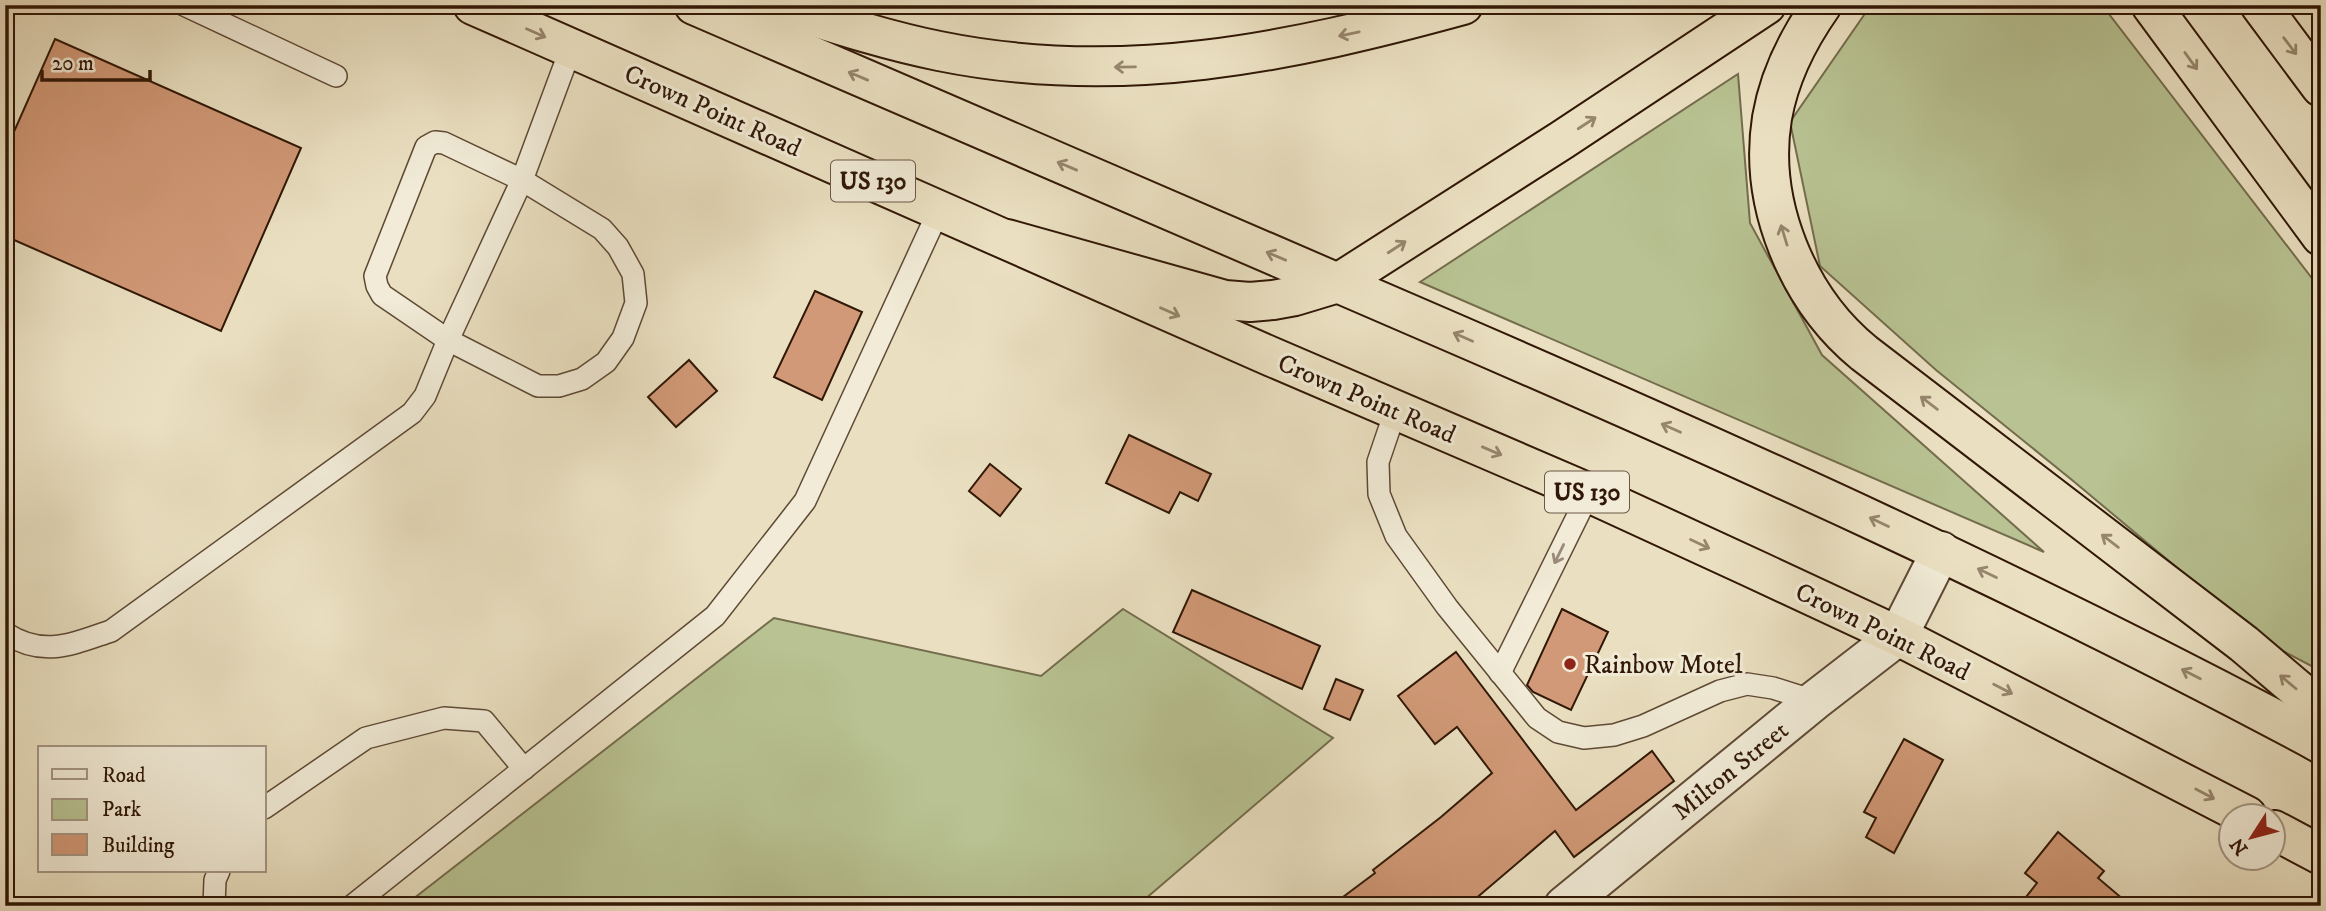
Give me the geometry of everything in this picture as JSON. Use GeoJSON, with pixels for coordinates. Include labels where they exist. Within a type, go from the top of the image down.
{"type":"FeatureCollection","features":[{"type":"Feature","properties":{"kind":"highway","name":"Crown Point Road"},"geometry":{"type":"LineString","coordinates":[[474,5],[1589,493],[1898,636],[2218,802]]}},
{"type":"Feature","properties":{"kind":"highway"},"geometry":{"type":"LineString","coordinates":[[694,5],[1800,485],[2136,646],[2318,743]]}},
{"type":"Feature","properties":{"kind":"highway"},"geometry":{"type":"LineString","coordinates":[[776,5],[893,41],[940,51],[1031,64],[1117,67],[1170,65],[1250,54],[1369,30],[1463,5]]}},
{"type":"Feature","properties":{"kind":"highway"},"geometry":{"type":"LineString","coordinates":[[1007,239],[1225,300],[1273,300],[1338,283],[1462,205],[1766,5]]}},
{"type":"Feature","properties":{"kind":"highway"},"geometry":{"type":"LineString","coordinates":[[1822,5],[1785,71],[1772,118],[1770,143],[1774,193],[1780,223],[1798,274],[1812,298],[1843,336],[1864,353],[2244,644],[2304,695],[2318,743]]}},
{"type":"Feature","properties":{"kind":"highway"},"geometry":{"type":"LineString","coordinates":[[2151,5],[2321,236]]}},
{"type":"Feature","properties":{"kind":"highway"},"geometry":{"type":"LineString","coordinates":[[2260,5],[2321,87]]}},
{"type":"Feature","properties":{"kind":"highway"},"geometry":{"type":"LineString","coordinates":[[2288,838],[2321,855]]}},
{"type":"Feature","properties":{"kind":"street"},"geometry":{"type":"LineString","coordinates":[[1898,636],[1941,551]]}},
{"type":"Feature","properties":{"kind":"street","name":"Milton Street"},"geometry":{"type":"LineString","coordinates":[[1564,906],[1814,701],[1898,636]]}},
{"type":"Feature","properties":{"kind":"lane"},"geometry":{"type":"LineString","coordinates":[[184,5],[216,12],[336,76]]}},
{"type":"Feature","properties":{"kind":"lane"},"geometry":{"type":"LineString","coordinates":[[5,632],[20,643],[60,648],[111,631],[412,412],[425,396],[522,180],[571,48]]}},
{"type":"Feature","properties":{"kind":"lane"},"geometry":{"type":"LineString","coordinates":[[435,142],[444,143],[522,180],[602,229],[618,247],[633,274],[636,303],[623,338],[606,362],[582,379],[559,386],[538,386],[448,340],[382,295],[375,276],[426,147],[435,142]]}},
{"type":"Feature","properties":{"kind":"lane"},"geometry":{"type":"LineString","coordinates":[[352,906],[715,616],[805,501],[939,210]]}},
{"type":"Feature","properties":{"kind":"lane"},"geometry":{"type":"LineString","coordinates":[[1396,409],[1378,462],[1379,494],[1396,536],[1447,607],[1537,718],[1558,732],[1584,738],[1614,735],[1643,726],[1720,691],[1747,684],[1773,688],[1814,701]]}},
{"type":"Feature","properties":{"kind":"lane"},"geometry":{"type":"LineString","coordinates":[[1500,673],[1589,493]]}},
{"type":"Feature","properties":{"kind":"lane"},"geometry":{"type":"LineString","coordinates":[[266,807],[366,738],[444,718],[484,722],[524,769]]}},
{"type":"Feature","properties":{"kind":"lane"},"geometry":{"type":"LineString","coordinates":[[214,906],[215,880],[219,872]]}},
{"type":"Feature","properties":{"kind":"green space"},"geometry":{"type":"Polygon","coordinates":[[[1871,5],[2102,5],[2321,290],[2321,671],[2266,642],[1936,370],[1820,266],[1790,122],[1871,5]]]}},
{"type":"Feature","properties":{"kind":"green space"},"geometry":{"type":"Polygon","coordinates":[[[1738,74],[1750,223],[1822,355],[2044,552],[1420,282],[1738,74]]]}},
{"type":"Feature","properties":{"kind":"green space"},"geometry":{"type":"Polygon","coordinates":[[[1123,609],[1333,738],[1137,906],[404,906],[774,618],[1041,676],[1123,609]]]}},
{"type":"Feature","properties":{"kind":"building"},"geometry":{"type":"Polygon","coordinates":[[[55,39],[301,148],[221,331],[5,236],[5,152],[55,39]]]}},
{"type":"Feature","properties":{"kind":"building"},"geometry":{"type":"Polygon","coordinates":[[[815,291],[862,312],[822,400],[774,377],[815,291]]]}},
{"type":"Feature","properties":{"kind":"building"},"geometry":{"type":"Polygon","coordinates":[[[689,360],[717,391],[676,427],[648,397],[689,360]]]}},
{"type":"Feature","properties":{"kind":"building"},"geometry":{"type":"Polygon","coordinates":[[[1129,435],[1211,474],[1198,501],[1180,492],[1169,513],[1106,483],[1129,435]]]}},
{"type":"Feature","properties":{"kind":"building"},"geometry":{"type":"Polygon","coordinates":[[[990,464],[1021,489],[1000,516],[969,491],[990,464]]]}},
{"type":"Feature","properties":{"kind":"building"},"geometry":{"type":"Polygon","coordinates":[[[1192,590],[1320,646],[1302,689],[1173,632],[1192,590]]]}},
{"type":"Feature","properties":{"kind":"building"},"geometry":{"type":"Polygon","coordinates":[[[1562,609],[1608,632],[1571,710],[1533,692],[1527,685],[1562,609]]]}},
{"type":"Feature","properties":{"kind":"building"},"geometry":{"type":"Polygon","coordinates":[[[1456,652],[1576,810],[1652,751],[1674,781],[1574,857],[1555,831],[1467,906],[1331,906],[1375,873],[1373,870],[1492,773],[1457,727],[1435,744],[1398,696],[1456,652]]]}},
{"type":"Feature","properties":{"kind":"building"},"geometry":{"type":"Polygon","coordinates":[[[1336,679],[1363,690],[1350,720],[1324,709],[1336,679]]]}},
{"type":"Feature","properties":{"kind":"building"},"geometry":{"type":"Polygon","coordinates":[[[1904,739],[1943,760],[1894,853],[1866,837],[1876,818],[1864,812],[1904,739]]]}},
{"type":"Feature","properties":{"kind":"building"},"geometry":{"type":"Polygon","coordinates":[[[2058,832],[2104,871],[2098,878],[2131,906],[2019,906],[2037,883],[2025,873],[2058,832]]]}},
{"type":"Feature","properties":{"kind":"place","name":"Rainbow Motel"},"geometry":{"type":"Point","coordinates":[1570,664]}}]}
